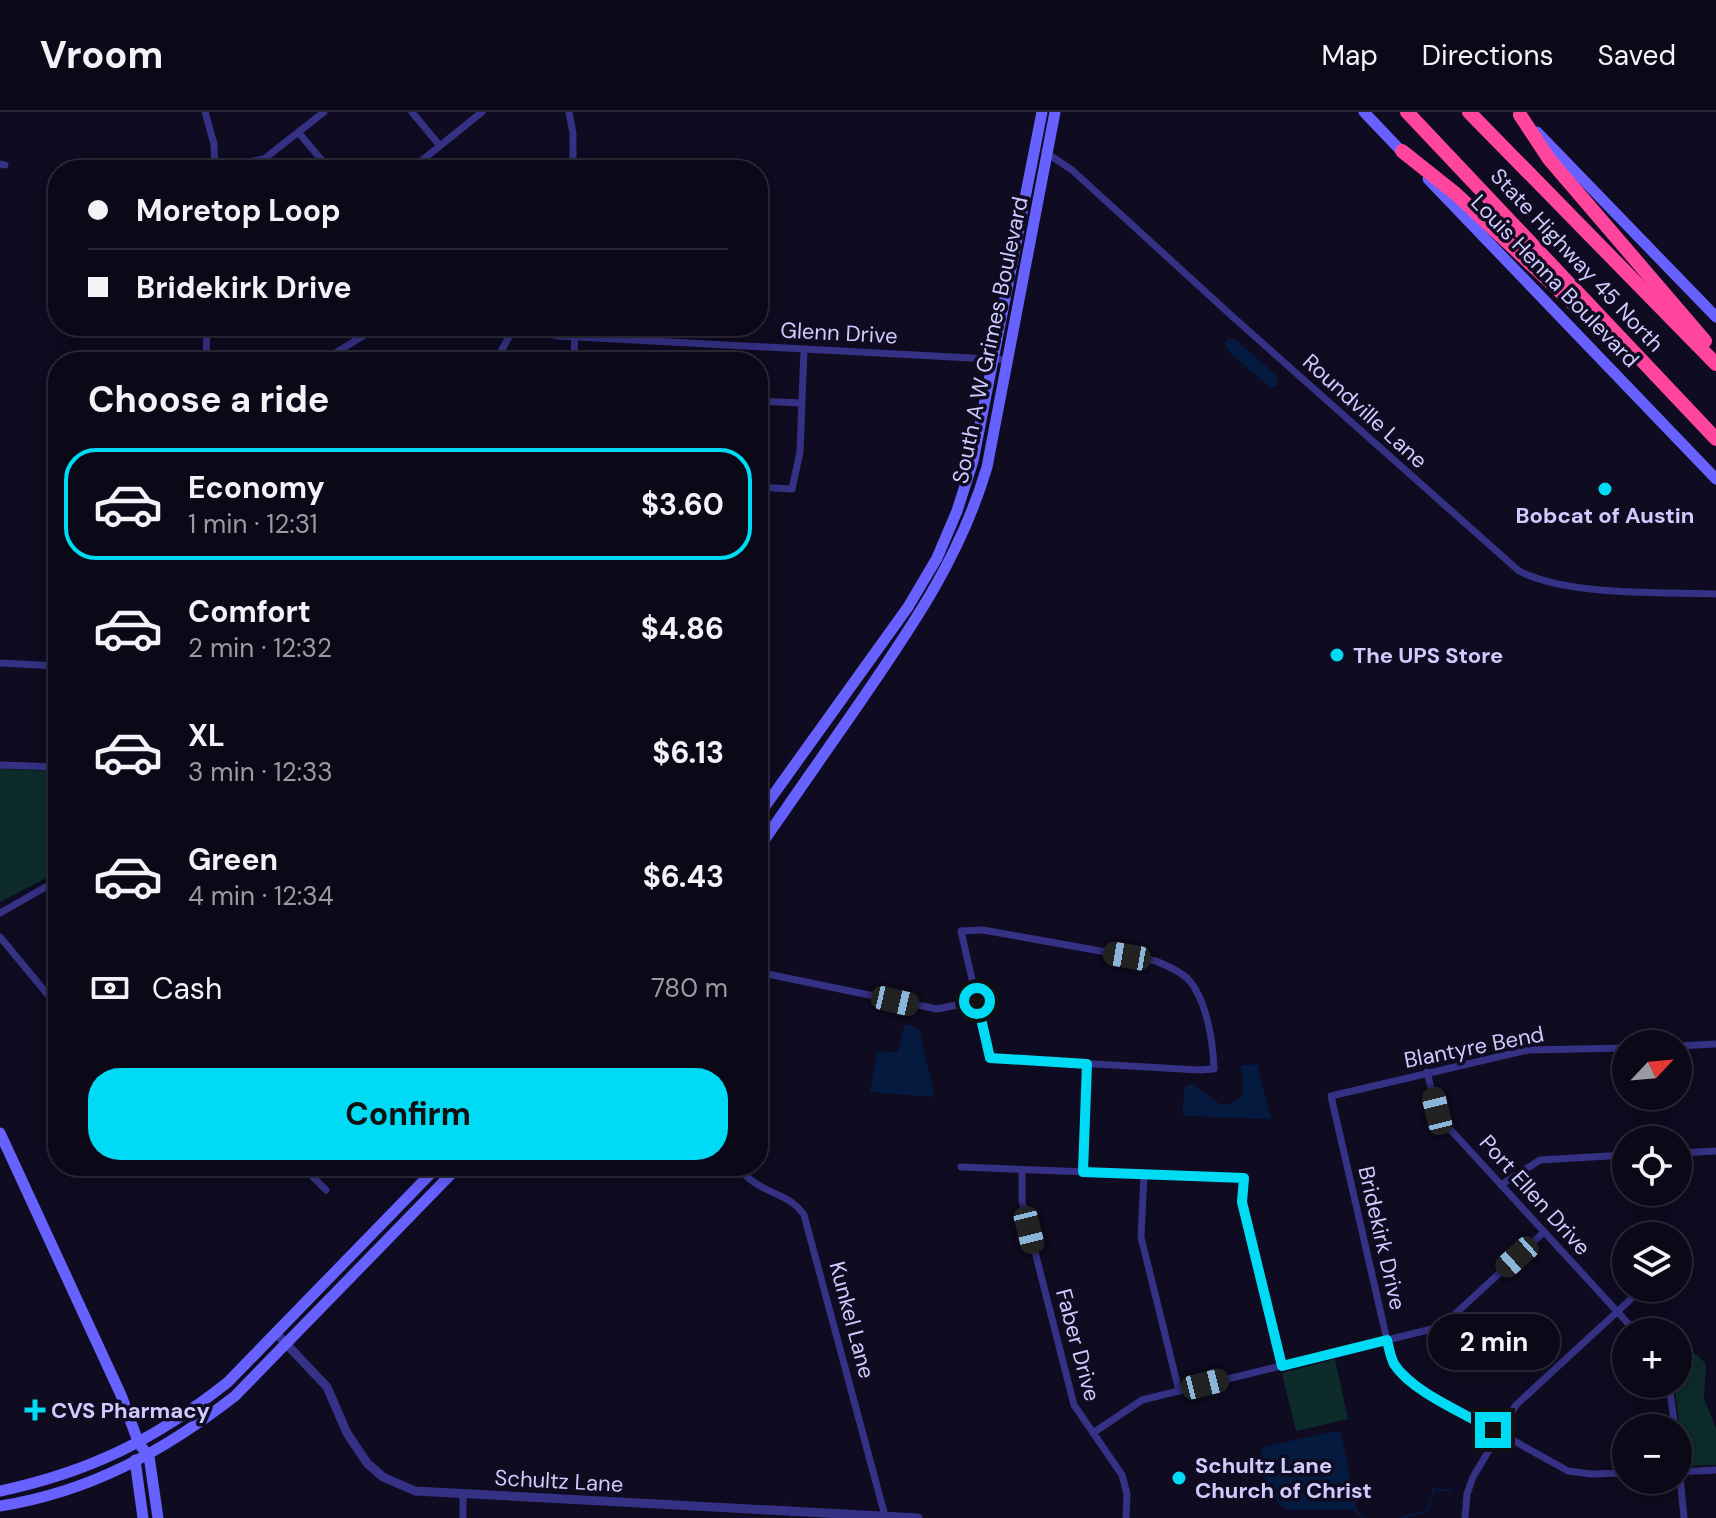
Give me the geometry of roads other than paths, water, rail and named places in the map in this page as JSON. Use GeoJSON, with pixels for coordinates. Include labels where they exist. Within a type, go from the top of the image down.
{"type":"FeatureCollection","features":[{"type":"Feature","properties":{"kind":"highway","name":"State Highway 45 North"},"geometry":{"type":"LineString","coordinates":[[1407,112],[1716,439]]}},
{"type":"Feature","properties":{"kind":"highway","name":"State Highway 45 North"},"geometry":{"type":"LineString","coordinates":[[1469,112],[1716,364]]}},
{"type":"Feature","properties":{"kind":"highway"},"geometry":{"type":"LineString","coordinates":[[1519,114],[1549,159],[1716,353]]}},
{"type":"Feature","properties":{"kind":"highway"},"geometry":{"type":"LineString","coordinates":[[1402,151],[1456,194],[1674,395]]}},
{"type":"Feature","properties":{"kind":"main road","name":"South A W Grimes Boulevard"},"geometry":{"type":"LineString","coordinates":[[768,802],[908,607],[937,558],[957,511],[973,461],[1042,112]]}},
{"type":"Feature","properties":{"kind":"main road","name":"South A W Grimes Boulevard"},"geometry":{"type":"LineString","coordinates":[[768,835],[921,614],[949,564],[976,505],[987,467],[1055,112]]}},
{"type":"Feature","properties":{"kind":"main road","name":"Louis Henna Boulevard"},"geometry":{"type":"LineString","coordinates":[[1364,112],[1716,479]]}},
{"type":"Feature","properties":{"kind":"main road"},"geometry":{"type":"LineString","coordinates":[[1519,114],[1716,317]]}},
{"type":"Feature","properties":{"kind":"main road"},"geometry":{"type":"LineString","coordinates":[[937,558],[949,564]]}},
{"type":"Feature","properties":{"kind":"main road"},"geometry":{"type":"LineString","coordinates":[[876,650],[890,660]]}},
{"type":"Feature","properties":{"kind":"main road"},"geometry":{"type":"LineString","coordinates":[[0,1133],[121,1395],[139,1444],[149,1456],[158,1518]]}},
{"type":"Feature","properties":{"kind":"main road"},"geometry":{"type":"LineString","coordinates":[[0,1491],[87,1467],[139,1444],[218,1389],[428,1176]]}},
{"type":"Feature","properties":{"kind":"main road"},"geometry":{"type":"LineString","coordinates":[[0,1506],[63,1492],[149,1456],[235,1396],[449,1176]]}},
{"type":"Feature","properties":{"kind":"main road"},"geometry":{"type":"LineString","coordinates":[[381,1225],[391,1235]]}},
{"type":"Feature","properties":{"kind":"main road"},"geometry":{"type":"LineString","coordinates":[[139,1444],[134,1463],[143,1518]]}},
{"type":"Feature","properties":{"kind":"street"},"geometry":{"type":"LineString","coordinates":[[205,112],[215,160]]}},
{"type":"Feature","properties":{"kind":"street"},"geometry":{"type":"LineString","coordinates":[[259,160],[324,112]]}},
{"type":"Feature","properties":{"kind":"street"},"geometry":{"type":"LineString","coordinates":[[412,112],[440,146]]}},
{"type":"Feature","properties":{"kind":"street"},"geometry":{"type":"LineString","coordinates":[[422,160],[482,112]]}},
{"type":"Feature","properties":{"kind":"street"},"geometry":{"type":"LineString","coordinates":[[569,112],[573,160]]}},
{"type":"Feature","properties":{"kind":"street"},"geometry":{"type":"LineString","coordinates":[[299,133],[322,160]]}},
{"type":"Feature","properties":{"kind":"street"},"geometry":{"type":"LineString","coordinates":[[1034,152],[1048,152]]}},
{"type":"Feature","properties":{"kind":"street","name":"Roundville Lane"},"geometry":{"type":"LineString","coordinates":[[1048,152],[1072,170],[1519,571],[1545,583],[1583,588],[1716,594]]}},
{"type":"Feature","properties":{"kind":"street"},"geometry":{"type":"LineString","coordinates":[[342,352],[365,336]]}},
{"type":"Feature","properties":{"kind":"street","name":"Glenn Drive"},"geometry":{"type":"LineString","coordinates":[[566,336],[1008,360]]}},
{"type":"Feature","properties":{"kind":"street"},"geometry":{"type":"LineString","coordinates":[[574,352],[575,337]]}},
{"type":"Feature","properties":{"kind":"street"},"geometry":{"type":"LineString","coordinates":[[768,488],[792,489],[800,452],[804,349]]}},
{"type":"Feature","properties":{"kind":"street"},"geometry":{"type":"LineString","coordinates":[[768,401],[801,403]]}},
{"type":"Feature","properties":{"kind":"street"},"geometry":{"type":"LineString","coordinates":[[0,663],[48,665]]}},
{"type":"Feature","properties":{"kind":"street"},"geometry":{"type":"LineString","coordinates":[[0,765],[48,767]]}},
{"type":"Feature","properties":{"kind":"street"},"geometry":{"type":"LineString","coordinates":[[0,913],[48,886]]}},
{"type":"Feature","properties":{"kind":"street"},"geometry":{"type":"LineString","coordinates":[[983,930],[1156,961],[1174,968],[1189,980],[1202,1003],[1214,1069],[990,1058],[977,1001],[961,931],[983,930]]}},
{"type":"Feature","properties":{"kind":"street"},"geometry":{"type":"LineString","coordinates":[[0,937],[48,995]]}},
{"type":"Feature","properties":{"kind":"street"},"geometry":{"type":"LineString","coordinates":[[768,974],[937,1009],[977,1001]]}},
{"type":"Feature","properties":{"kind":"street"},"geometry":{"type":"LineString","coordinates":[[1692,1045],[1716,1044]]}},
{"type":"Feature","properties":{"kind":"street","name":"Blantyre Bend"},"geometry":{"type":"LineString","coordinates":[[1331,1096],[1528,1050],[1612,1048]]}},
{"type":"Feature","properties":{"kind":"street"},"geometry":{"type":"LineString","coordinates":[[1083,1172],[1087,1064]]}},
{"type":"Feature","properties":{"kind":"street","name":"Port Ellen Drive"},"geometry":{"type":"LineString","coordinates":[[1427,1072],[1437,1111],[1448,1127],[1623,1318]]}},
{"type":"Feature","properties":{"kind":"street","name":"Bridekirk Drive"},"geometry":{"type":"LineString","coordinates":[[1331,1096],[1391,1358],[1403,1374],[1421,1389],[1568,1471],[1612,1473]]}},
{"type":"Feature","properties":{"kind":"street"},"geometry":{"type":"LineString","coordinates":[[1692,1152],[1716,1151]]}},
{"type":"Feature","properties":{"kind":"street"},"geometry":{"type":"LineString","coordinates":[[1501,1185],[1540,1160],[1612,1156]]}},
{"type":"Feature","properties":{"kind":"street"},"geometry":{"type":"LineString","coordinates":[[961,1167],[1244,1178],[1242,1202],[1282,1366]]}},
{"type":"Feature","properties":{"kind":"street","name":"Faber Drive"},"geometry":{"type":"LineString","coordinates":[[1022,1170],[1022,1201],[1074,1405],[1122,1475],[1127,1494],[1126,1518]]}},
{"type":"Feature","properties":{"kind":"street"},"geometry":{"type":"LineString","coordinates":[[1144,1175],[1141,1237],[1179,1391]]}},
{"type":"Feature","properties":{"kind":"street"},"geometry":{"type":"LineString","coordinates":[[313,1176],[326,1190]]}},
{"type":"Feature","properties":{"kind":"street","name":"Kunkel Lane"},"geometry":{"type":"LineString","coordinates":[[748,1176],[756,1186],[797,1204],[804,1215],[885,1516]]}},
{"type":"Feature","properties":{"kind":"street"},"geometry":{"type":"LineString","coordinates":[[1093,1433],[1134,1404],[1436,1328],[1544,1232]]}},
{"type":"Feature","properties":{"kind":"street"},"geometry":{"type":"LineString","coordinates":[[1465,1518],[1467,1494],[1473,1477],[1516,1405],[1627,1302]]}},
{"type":"Feature","properties":{"kind":"street","name":"Schultz Lane"},"geometry":{"type":"LineString","coordinates":[[276,1333],[327,1387],[356,1449],[383,1477],[415,1491],[918,1518]]}},
{"type":"Feature","properties":{"kind":"street"},"geometry":{"type":"LineString","coordinates":[[1692,1471],[1716,1470]]}},
{"type":"Feature","properties":{"kind":"street"},"geometry":{"type":"LineString","coordinates":[[1681,1494],[1684,1518]]}},
{"type":"Feature","properties":{"kind":"street"},"geometry":{"type":"LineString","coordinates":[[463,1495],[463,1518]]}},
{"type":"Feature","properties":{"kind":"water"},"geometry":{"type":"Polygon","coordinates":[[[1228,338],[1235,339],[1276,375],[1278,385],[1268,386],[1229,352],[1225,343],[1228,338]]]}},
{"type":"Feature","properties":{"kind":"water"},"geometry":{"type":"Polygon","coordinates":[[[908,1024],[919,1029],[935,1097],[870,1092],[877,1051],[898,1052],[904,1026],[908,1024]]]}},
{"type":"Feature","properties":{"kind":"water"},"geometry":{"type":"Polygon","coordinates":[[[1257,1064],[1271,1119],[1185,1116],[1182,1113],[1185,1086],[1192,1084],[1221,1105],[1230,1104],[1242,1092],[1240,1066],[1257,1064]]]}},
{"type":"Feature","properties":{"kind":"water"},"geometry":{"type":"Polygon","coordinates":[[[1335,1431],[1341,1433],[1357,1510],[1288,1510],[1274,1499],[1265,1483],[1261,1465],[1263,1447],[1335,1431]]]}},
{"type":"Feature","properties":{"kind":"waterway"},"geometry":{"type":"LineString","coordinates":[[1401,1518],[1427,1511],[1434,1489],[1451,1491]]}},
{"type":"Feature","properties":{"kind":"waterway"},"geometry":{"type":"LineString","coordinates":[[1355,1510],[1363,1518]]}},
{"type":"Feature","properties":{"kind":"place","name":"Bobcat of Austin"},"geometry":{"type":"Point","coordinates":[1605,489]}},
{"type":"Feature","properties":{"kind":"place","name":"The UPS Store"},"geometry":{"type":"Point","coordinates":[1337,655]}},
{"type":"Feature","properties":{"kind":"place","name":"CVS Pharmacy"},"geometry":{"type":"Point","coordinates":[35,1410]}},
{"type":"Feature","properties":{"kind":"place","name":"Schultz Lane Church of Christ"},"geometry":{"type":"Point","coordinates":[1179,1478]}}]}
